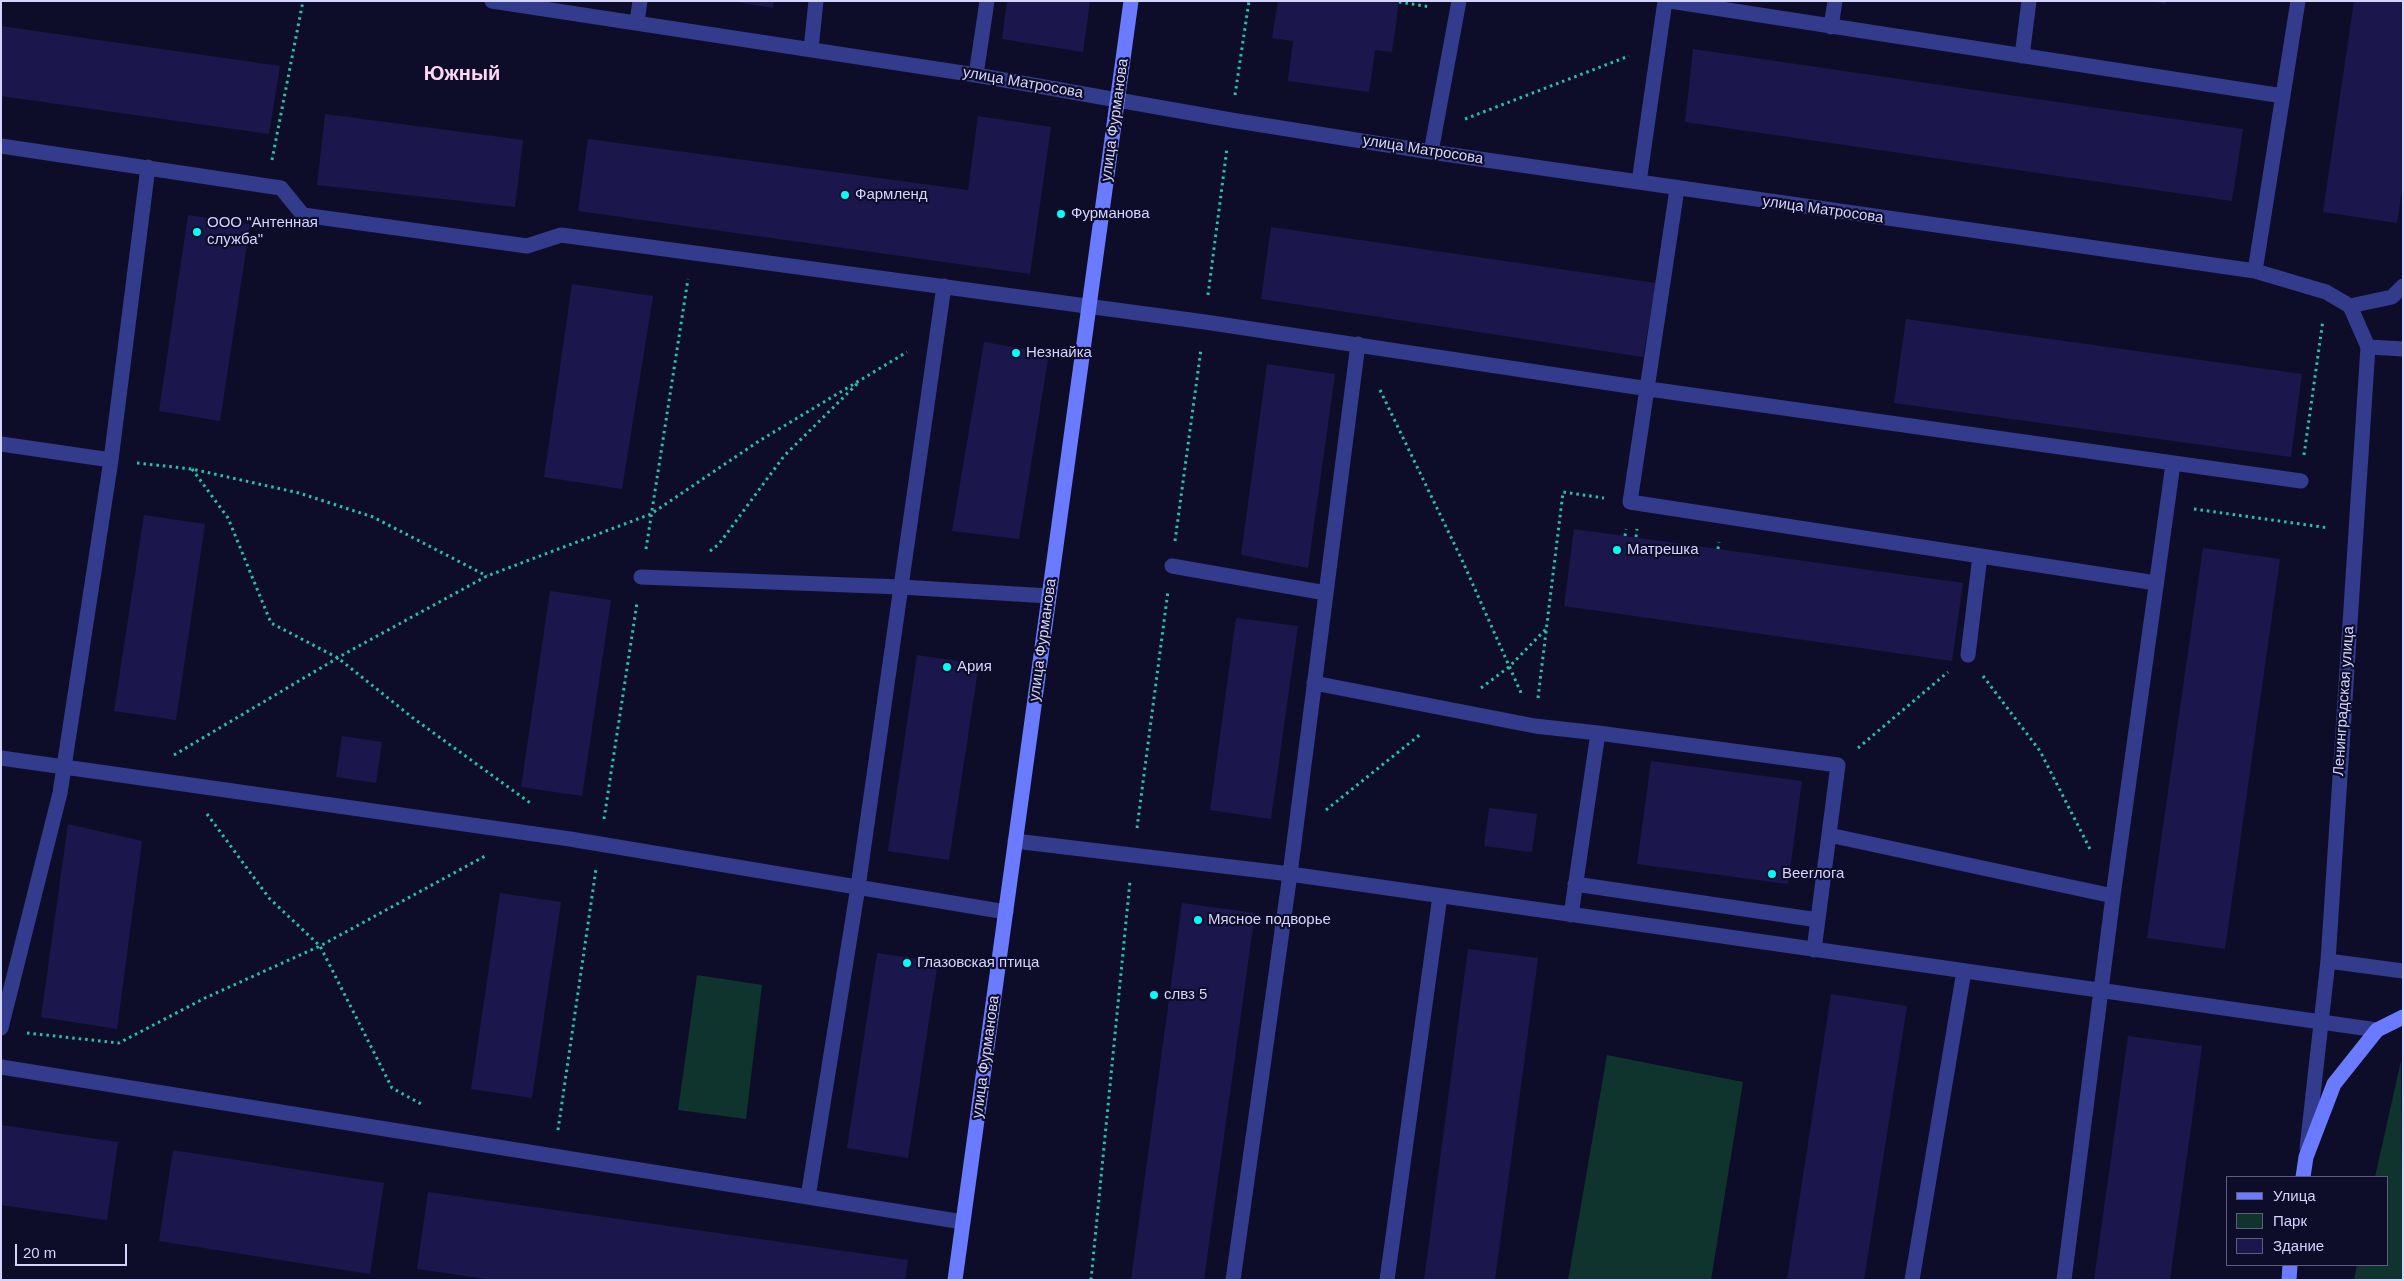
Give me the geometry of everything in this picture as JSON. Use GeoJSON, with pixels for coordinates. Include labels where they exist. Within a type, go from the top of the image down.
{"type":"FeatureCollection","features":[{"type":"Feature","properties":{"kind":"main road","name":"улица Фурманова"},"geometry":{"type":"LineString","coordinates":[[955,1280],[1131,1]]}},
{"type":"Feature","properties":{"kind":"main road"},"geometry":{"type":"LineString","coordinates":[[2376,1030],[2403,1018]]}},
{"type":"Feature","properties":{"kind":"main road","name":"Ленинградская улица"},"geometry":{"type":"LineString","coordinates":[[2303,1176],[2306,1157],[2334,1084],[2376,1030]]}},
{"type":"Feature","properties":{"kind":"main road"},"geometry":{"type":"LineString","coordinates":[[2289,1280],[2290,1266]]}},
{"type":"Feature","properties":{"kind":"street","name":"улица Матросова"},"geometry":{"type":"LineString","coordinates":[[492,1],[976,75],[1231,120],[1431,152],[2255,271],[2326,292],[2350,306]]}},
{"type":"Feature","properties":{"kind":"street"},"geometry":{"type":"LineString","coordinates":[[637,22],[640,1]]}},
{"type":"Feature","properties":{"kind":"street"},"geometry":{"type":"LineString","coordinates":[[811,49],[816,1]]}},
{"type":"Feature","properties":{"kind":"street"},"geometry":{"type":"LineString","coordinates":[[976,75],[987,1]]}},
{"type":"Feature","properties":{"kind":"street"},"geometry":{"type":"LineString","coordinates":[[1431,152],[1459,1]]}},
{"type":"Feature","properties":{"kind":"street"},"geometry":{"type":"LineString","coordinates":[[1639,182],[1665,1]]}},
{"type":"Feature","properties":{"kind":"street"},"geometry":{"type":"LineString","coordinates":[[1670,1],[2283,96]]}},
{"type":"Feature","properties":{"kind":"street"},"geometry":{"type":"LineString","coordinates":[[1831,27],[1835,1]]}},
{"type":"Feature","properties":{"kind":"street"},"geometry":{"type":"LineString","coordinates":[[2022,56],[2029,1]]}},
{"type":"Feature","properties":{"kind":"street"},"geometry":{"type":"LineString","coordinates":[[2255,271],[2298,1]]}},
{"type":"Feature","properties":{"kind":"street"},"geometry":{"type":"LineString","coordinates":[[1,146],[280,188],[303,216],[528,246],[561,235],[1204,322],[1648,389],[2301,481]]}},
{"type":"Feature","properties":{"kind":"street"},"geometry":{"type":"LineString","coordinates":[[1,1028],[60,793],[111,460],[148,167]]}},
{"type":"Feature","properties":{"kind":"street"},"geometry":{"type":"LineString","coordinates":[[1677,189],[1630,502],[2156,583]]}},
{"type":"Feature","properties":{"kind":"street"},"geometry":{"type":"LineString","coordinates":[[808,1197],[858,887],[944,286]]}},
{"type":"Feature","properties":{"kind":"street"},"geometry":{"type":"LineString","coordinates":[[2350,306],[2392,297],[2403,286]]}},
{"type":"Feature","properties":{"kind":"street","name":"Ленинградская улица"},"geometry":{"type":"LineString","coordinates":[[2306,1157],[2328,961],[2354,531],[2368,347],[2350,306]]}},
{"type":"Feature","properties":{"kind":"street"},"geometry":{"type":"LineString","coordinates":[[1233,1280],[1290,874],[1358,344]]}},
{"type":"Feature","properties":{"kind":"street"},"geometry":{"type":"LineString","coordinates":[[2368,347],[2403,349]]}},
{"type":"Feature","properties":{"kind":"street"},"geometry":{"type":"LineString","coordinates":[[1,444],[111,460]]}},
{"type":"Feature","properties":{"kind":"street"},"geometry":{"type":"LineString","coordinates":[[2064,1280],[2103,992],[2113,896],[2173,464]]}},
{"type":"Feature","properties":{"kind":"street"},"geometry":{"type":"LineString","coordinates":[[1968,655],[1980,556]]}},
{"type":"Feature","properties":{"kind":"street"},"geometry":{"type":"LineString","coordinates":[[1172,566],[1326,593]]}},
{"type":"Feature","properties":{"kind":"street"},"geometry":{"type":"LineString","coordinates":[[641,577],[901,587],[1049,596]]}},
{"type":"Feature","properties":{"kind":"street"},"geometry":{"type":"LineString","coordinates":[[1314,683],[1535,726],[1838,765],[1814,950]]}},
{"type":"Feature","properties":{"kind":"street"},"geometry":{"type":"LineString","coordinates":[[1571,914],[1598,733]]}},
{"type":"Feature","properties":{"kind":"street"},"geometry":{"type":"LineString","coordinates":[[1,758],[570,840],[1006,912]]}},
{"type":"Feature","properties":{"kind":"street"},"geometry":{"type":"LineString","coordinates":[[1829,835],[2113,896]]}},
{"type":"Feature","properties":{"kind":"street"},"geometry":{"type":"LineString","coordinates":[[1016,841],[1290,874],[2376,1030]]}},
{"type":"Feature","properties":{"kind":"street"},"geometry":{"type":"LineString","coordinates":[[1575,884],[1818,920]]}},
{"type":"Feature","properties":{"kind":"street"},"geometry":{"type":"LineString","coordinates":[[1387,1280],[1440,896]]}},
{"type":"Feature","properties":{"kind":"street"},"geometry":{"type":"LineString","coordinates":[[2328,961],[2403,971]]}},
{"type":"Feature","properties":{"kind":"street"},"geometry":{"type":"LineString","coordinates":[[1912,1280],[1964,971]]}},
{"type":"Feature","properties":{"kind":"street"},"geometry":{"type":"LineString","coordinates":[[1,1067],[963,1222]]}},
{"type":"Feature","properties":{"kind":"path"},"geometry":{"type":"LineString","coordinates":[[267,186],[303,1]]}},
{"type":"Feature","properties":{"kind":"path"},"geometry":{"type":"LineString","coordinates":[[1091,1280],[1133,856],[1231,120],[1249,1]]}},
{"type":"Feature","properties":{"kind":"path"},"geometry":{"type":"LineString","coordinates":[[1464,120],[1616,60],[1658,47]]}},
{"type":"Feature","properties":{"kind":"path"},"geometry":{"type":"LineString","coordinates":[[2301,481],[2326,292]]}},
{"type":"Feature","properties":{"kind":"path"},"geometry":{"type":"LineString","coordinates":[[136,778],[338,658],[487,576],[651,514],[759,441],[938,334]]}},
{"type":"Feature","properties":{"kind":"path"},"geometry":{"type":"LineString","coordinates":[[676,578],[719,544],[784,456],[863,378]]}},
{"type":"Feature","properties":{"kind":"path"},"geometry":{"type":"LineString","coordinates":[[1380,389],[1462,560],[1535,726]]}},
{"type":"Feature","properties":{"kind":"path"},"geometry":{"type":"LineString","coordinates":[[111,460],[192,469],[299,493],[373,517],[487,576]]}},
{"type":"Feature","properties":{"kind":"path"},"geometry":{"type":"LineString","coordinates":[[192,469],[228,518],[270,623],[338,658],[413,718],[534,805]]}},
{"type":"Feature","properties":{"kind":"path"},"geometry":{"type":"LineString","coordinates":[[1535,726],[1563,492],[1630,502]]}},
{"type":"Feature","properties":{"kind":"path"},"geometry":{"type":"LineString","coordinates":[[2167,506],[2354,531]]}},
{"type":"Feature","properties":{"kind":"path"},"geometry":{"type":"LineString","coordinates":[[1838,765],[1968,655],[2040,751],[2092,853]]}},
{"type":"Feature","properties":{"kind":"path"},"geometry":{"type":"LineString","coordinates":[[21,1032],[119,1043],[205,998],[320,946],[489,854]]}},
{"type":"Feature","properties":{"kind":"green space"},"geometry":{"type":"Polygon","coordinates":[[[697,975],[762,985],[746,1119],[678,1110],[697,975]]]}},
{"type":"Feature","properties":{"kind":"green space"},"geometry":{"type":"Polygon","coordinates":[[[1607,1055],[1743,1082],[1711,1280],[1568,1280],[1607,1055]]]}},
{"type":"Feature","properties":{"kind":"green space"},"geometry":{"type":"Polygon","coordinates":[[[2401,1061],[2403,1280],[2354,1280],[2357,1266],[2389,1266],[2389,1176],[2375,1176],[2401,1061]]]}},
{"type":"Feature","properties":{"kind":"building"},"geometry":{"type":"Polygon","coordinates":[[[732,1],[774,1],[773,8],[732,1]]]}},
{"type":"Feature","properties":{"kind":"building"},"geometry":{"type":"Polygon","coordinates":[[[1007,1],[1090,1],[1083,52],[1002,39],[1007,1]]]}},
{"type":"Feature","properties":{"kind":"building"},"geometry":{"type":"Polygon","coordinates":[[[1278,1],[1399,1],[1392,52],[1375,50],[1369,92],[1288,81],[1293,41],[1272,38],[1278,1]]]}},
{"type":"Feature","properties":{"kind":"building"},"geometry":{"type":"Polygon","coordinates":[[[2153,1],[2166,1],[2165,4],[2153,1]]]}},
{"type":"Feature","properties":{"kind":"building"},"geometry":{"type":"Polygon","coordinates":[[[2354,1],[2403,1],[2403,184],[2397,223],[2323,212],[2354,1]]]}},
{"type":"Feature","properties":{"kind":"building"},"geometry":{"type":"Polygon","coordinates":[[[1,26],[280,66],[269,134],[1,96],[1,26]]]}},
{"type":"Feature","properties":{"kind":"building"},"geometry":{"type":"Polygon","coordinates":[[[1693,49],[2243,129],[2232,201],[1685,122],[1693,49]]]}},
{"type":"Feature","properties":{"kind":"building"},"geometry":{"type":"Polygon","coordinates":[[[325,114],[523,140],[515,207],[317,185],[325,114]]]}},
{"type":"Feature","properties":{"kind":"building"},"geometry":{"type":"Polygon","coordinates":[[[978,116],[1051,127],[1030,274],[578,211],[588,139],[968,190],[978,116]]]}},
{"type":"Feature","properties":{"kind":"building"},"geometry":{"type":"Polygon","coordinates":[[[188,215],[250,224],[220,421],[159,411],[188,215]]]}},
{"type":"Feature","properties":{"kind":"building"},"geometry":{"type":"Polygon","coordinates":[[[1271,227],[1656,283],[1643,357],[1261,299],[1271,227]]]}},
{"type":"Feature","properties":{"kind":"building"},"geometry":{"type":"Polygon","coordinates":[[[572,284],[653,296],[622,489],[544,477],[572,284]]]}},
{"type":"Feature","properties":{"kind":"building"},"geometry":{"type":"Polygon","coordinates":[[[1906,319],[2302,374],[2291,457],[1894,403],[1906,319]]]}},
{"type":"Feature","properties":{"kind":"building"},"geometry":{"type":"Polygon","coordinates":[[[984,342],[1049,353],[1019,539],[952,531],[984,342]]]}},
{"type":"Feature","properties":{"kind":"building"},"geometry":{"type":"Polygon","coordinates":[[[1267,364],[1335,374],[1308,568],[1241,555],[1267,364]]]}},
{"type":"Feature","properties":{"kind":"building"},"geometry":{"type":"Polygon","coordinates":[[[144,515],[205,524],[176,720],[114,711],[144,515]]]}},
{"type":"Feature","properties":{"kind":"building"},"geometry":{"type":"Polygon","coordinates":[[[1574,529],[1963,583],[1952,661],[1564,606],[1574,529]]]}},
{"type":"Feature","properties":{"kind":"building"},"geometry":{"type":"Polygon","coordinates":[[[2203,548],[2280,559],[2225,949],[2147,938],[2203,548]]]}},
{"type":"Feature","properties":{"kind":"building"},"geometry":{"type":"Polygon","coordinates":[[[550,591],[611,600],[582,796],[521,787],[550,591]]]}},
{"type":"Feature","properties":{"kind":"building"},"geometry":{"type":"Polygon","coordinates":[[[1236,618],[1298,626],[1271,819],[1210,810],[1236,618]]]}},
{"type":"Feature","properties":{"kind":"building"},"geometry":{"type":"Polygon","coordinates":[[[917,655],[979,664],[949,860],[888,851],[917,655]]]}},
{"type":"Feature","properties":{"kind":"building"},"geometry":{"type":"Polygon","coordinates":[[[342,736],[382,742],[376,783],[336,777],[342,736]]]}},
{"type":"Feature","properties":{"kind":"building"},"geometry":{"type":"Polygon","coordinates":[[[1651,761],[1802,781],[1788,884],[1637,864],[1651,761]]]}},
{"type":"Feature","properties":{"kind":"building"},"geometry":{"type":"Polygon","coordinates":[[[1489,808],[1537,814],[1532,852],[1484,846],[1489,808]]]}},
{"type":"Feature","properties":{"kind":"building"},"geometry":{"type":"Polygon","coordinates":[[[68,824],[142,841],[117,1029],[41,1017],[68,824]]]}},
{"type":"Feature","properties":{"kind":"building"},"geometry":{"type":"Polygon","coordinates":[[[500,893],[561,902],[532,1098],[471,1089],[500,893]]]}},
{"type":"Feature","properties":{"kind":"building"},"geometry":{"type":"Polygon","coordinates":[[[1182,903],[1255,913],[1204,1280],[1131,1280],[1182,903]]]}},
{"type":"Feature","properties":{"kind":"building"},"geometry":{"type":"Polygon","coordinates":[[[1468,949],[1538,958],[1495,1280],[1424,1280],[1468,949]]]}},
{"type":"Feature","properties":{"kind":"building"},"geometry":{"type":"Polygon","coordinates":[[[877,953],[938,962],[908,1158],[847,1148],[877,953]]]}},
{"type":"Feature","properties":{"kind":"building"},"geometry":{"type":"Polygon","coordinates":[[[1831,994],[1907,1006],[1864,1280],[1787,1280],[1831,994]]]}},
{"type":"Feature","properties":{"kind":"building"},"geometry":{"type":"Polygon","coordinates":[[[2128,1036],[2202,1046],[2170,1280],[2094,1280],[2128,1036]]]}},
{"type":"Feature","properties":{"kind":"building"},"geometry":{"type":"Polygon","coordinates":[[[1,1125],[118,1142],[107,1220],[1,1205],[1,1125]]]}},
{"type":"Feature","properties":{"kind":"building"},"geometry":{"type":"Polygon","coordinates":[[[173,1150],[384,1183],[370,1274],[159,1241],[173,1150]]]}},
{"type":"Feature","properties":{"kind":"building"},"geometry":{"type":"Polygon","coordinates":[[[428,1192],[908,1260],[905,1280],[493,1280],[417,1269],[428,1192]]]}},
{"type":"Feature","properties":{"kind":"place","name":"Фармленд"},"geometry":{"type":"Point","coordinates":[845,195]}},
{"type":"Feature","properties":{"kind":"place","name":"Фурманова"},"geometry":{"type":"Point","coordinates":[1061,214]}},
{"type":"Feature","properties":{"kind":"place","name":"ООО \"Антенная служба\""},"geometry":{"type":"Point","coordinates":[197,232]}},
{"type":"Feature","properties":{"kind":"place","name":"Незнайка"},"geometry":{"type":"Point","coordinates":[1016,353]}},
{"type":"Feature","properties":{"kind":"place","name":"Матрешка"},"geometry":{"type":"Point","coordinates":[1617,550]}},
{"type":"Feature","properties":{"kind":"place","name":"Ария"},"geometry":{"type":"Point","coordinates":[947,667]}},
{"type":"Feature","properties":{"kind":"place","name":"Beerлога"},"geometry":{"type":"Point","coordinates":[1772,874]}},
{"type":"Feature","properties":{"kind":"place","name":"Мясное подворье"},"geometry":{"type":"Point","coordinates":[1198,920]}},
{"type":"Feature","properties":{"kind":"place","name":"Глазовская птица"},"geometry":{"type":"Point","coordinates":[907,963]}},
{"type":"Feature","properties":{"kind":"place","name":"слвз 5"},"geometry":{"type":"Point","coordinates":[1154,995]}},
{"type":"Feature","properties":{"kind":"district","name":"Южный"},"geometry":{"type":"Point","coordinates":[462,74]}}]}
